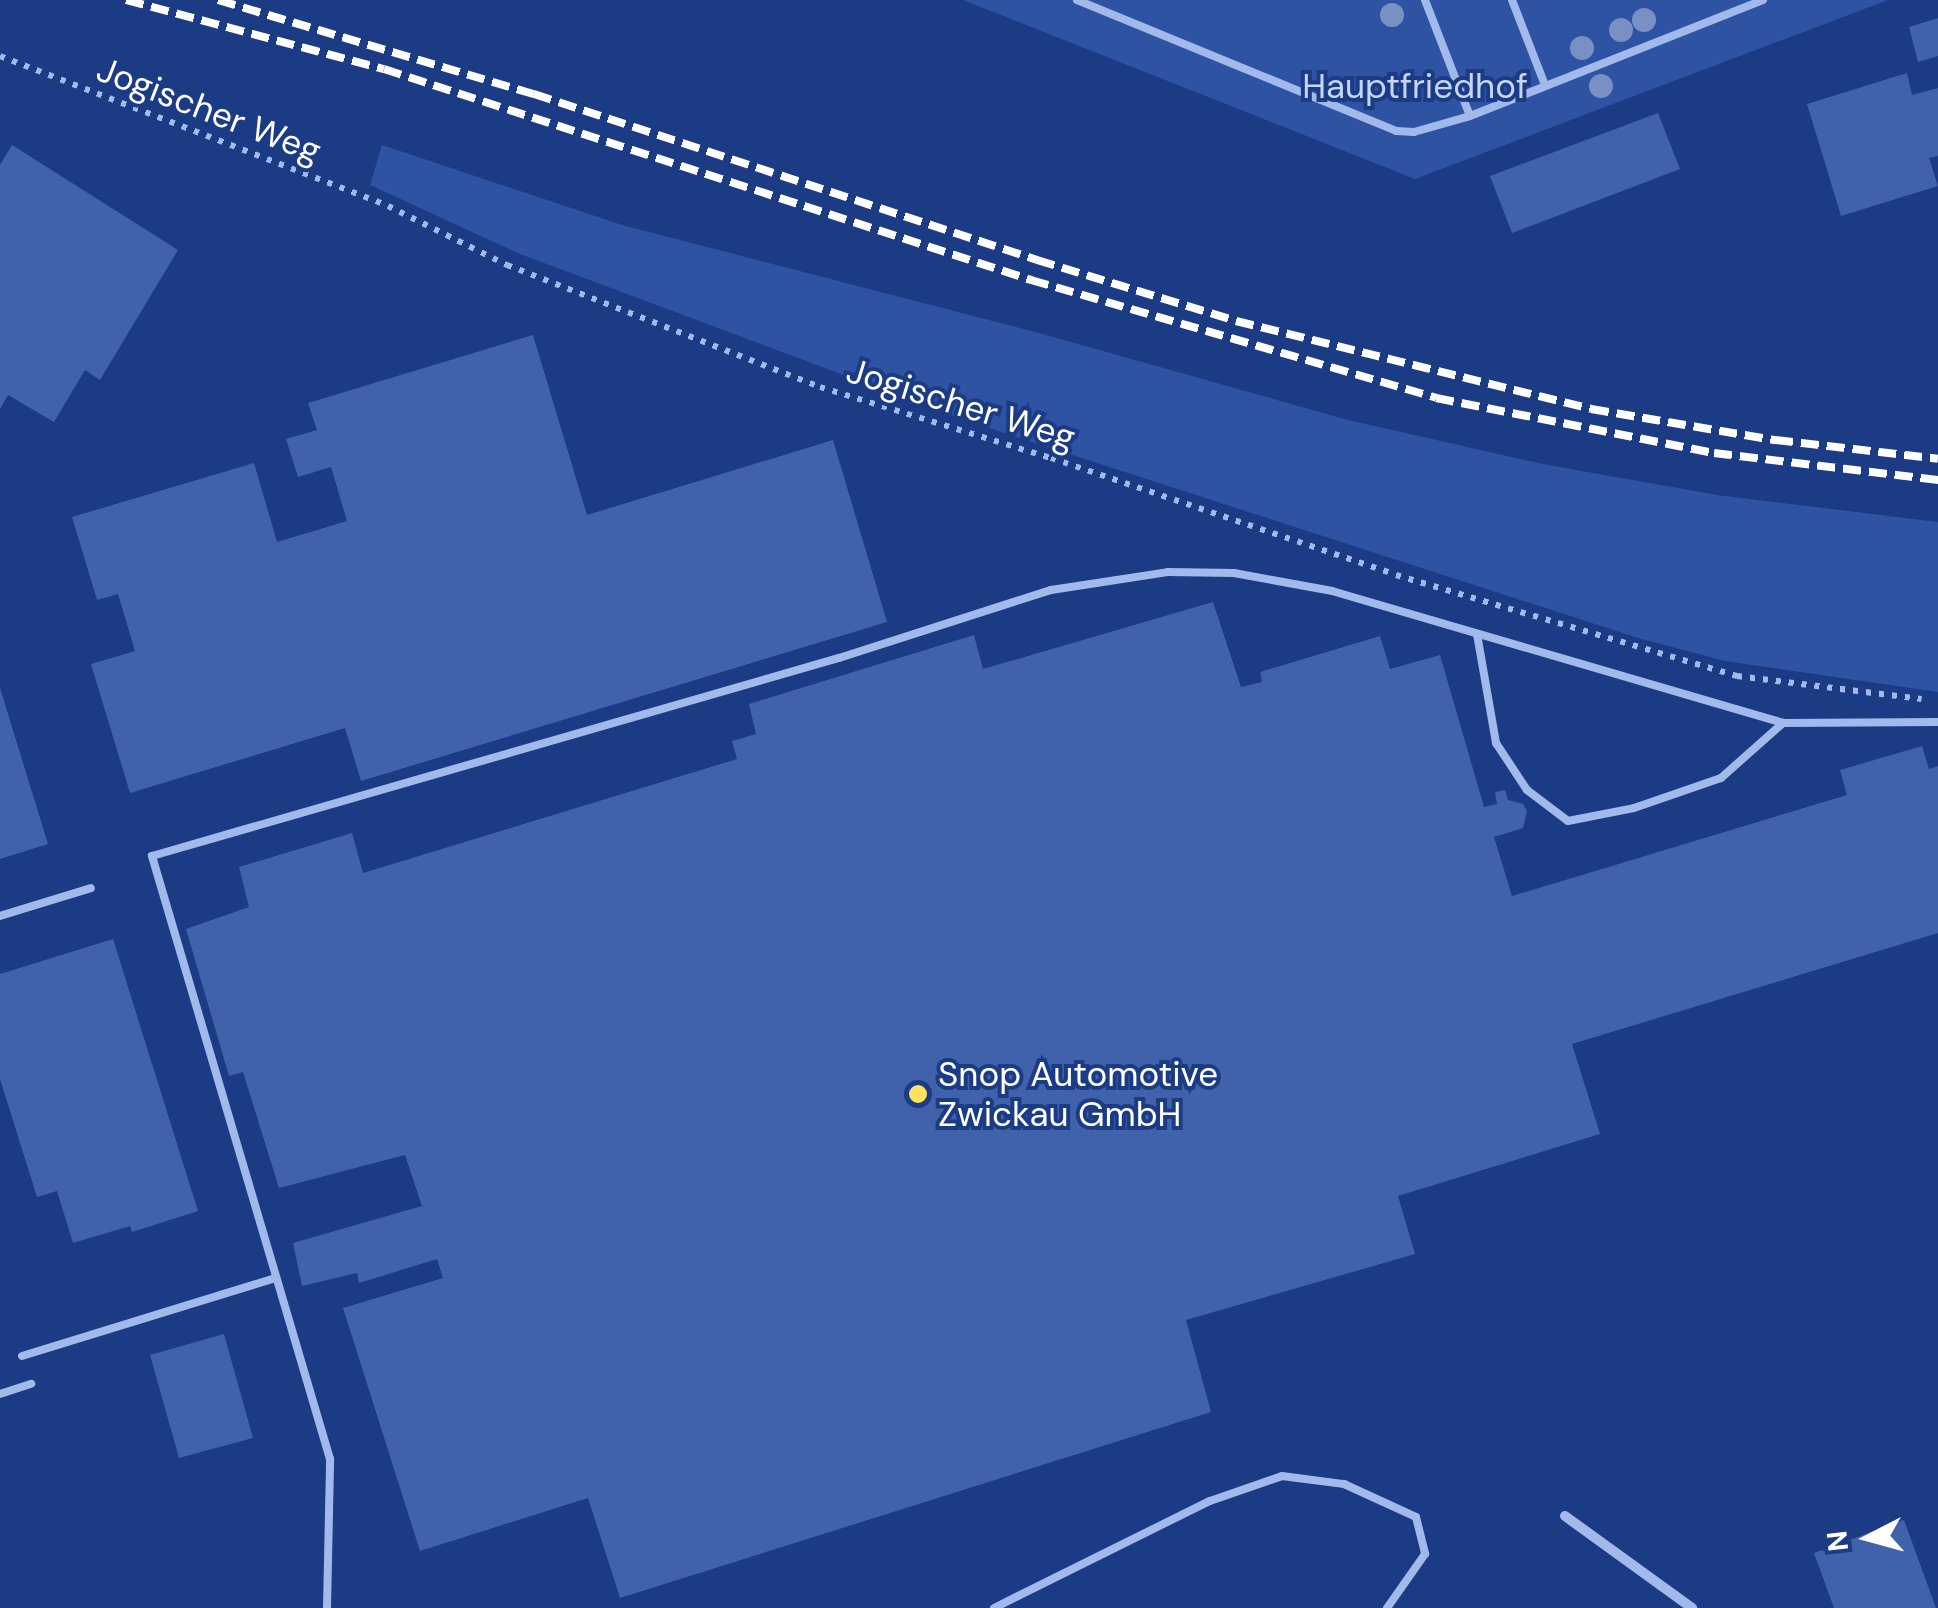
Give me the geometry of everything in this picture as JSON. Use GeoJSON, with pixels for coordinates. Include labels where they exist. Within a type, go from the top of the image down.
{"type":"FeatureCollection","features":[{"type":"Feature","properties":{"kind":"street"},"geometry":{"type":"LineString","coordinates":[[1564,1516],[1692,1608]]}},
{"type":"Feature","properties":{"kind":"lane"},"geometry":{"type":"LineString","coordinates":[[1077,0],[1396,131],[1430,130],[1470,116],[1763,0]]}},
{"type":"Feature","properties":{"kind":"lane"},"geometry":{"type":"LineString","coordinates":[[1425,0],[1470,116]]}},
{"type":"Feature","properties":{"kind":"lane"},"geometry":{"type":"LineString","coordinates":[[1512,0],[1545,85]]}},
{"type":"Feature","properties":{"kind":"lane"},"geometry":{"type":"LineString","coordinates":[[327,1608],[330,1459],[152,856],[839,658],[1051,590],[1168,572],[1234,573],[1332,590],[1783,723],[1938,722]]}},
{"type":"Feature","properties":{"kind":"lane"},"geometry":{"type":"LineString","coordinates":[[1477,634],[1496,742],[1528,790],[1568,821],[1634,808],[1722,778],[1783,723]]}},
{"type":"Feature","properties":{"kind":"lane"},"geometry":{"type":"LineString","coordinates":[[0,916],[91,888]]}},
{"type":"Feature","properties":{"kind":"lane"},"geometry":{"type":"LineString","coordinates":[[22,1356],[276,1278]]}},
{"type":"Feature","properties":{"kind":"lane"},"geometry":{"type":"LineString","coordinates":[[0,1394],[31,1384]]}},
{"type":"Feature","properties":{"kind":"lane"},"geometry":{"type":"LineString","coordinates":[[994,1608],[1210,1501],[1282,1476],[1344,1484],[1416,1517],[1425,1554],[1387,1608]]}},
{"type":"Feature","properties":{"kind":"path","name":"Jogischer Weg"},"geometry":{"type":"LineString","coordinates":[[0,56],[388,206],[507,265],[820,387],[1051,458],[1396,575],[1737,676],[1938,701]]}},
{"type":"Feature","properties":{"kind":"green space","name":"Hauptfriedhof"},"geometry":{"type":"Polygon","coordinates":[[[963,0],[1888,0],[1415,179],[963,0]]]}},
{"type":"Feature","properties":{"kind":"green space"},"geometry":{"type":"Polygon","coordinates":[[[382,145],[622,225],[1039,333],[1348,420],[1543,464],[1717,495],[1938,522],[1938,692],[1725,661],[1638,638],[958,418],[520,254],[370,185],[382,145]]]}},
{"type":"Feature","properties":{"kind":"building"},"geometry":{"type":"Polygon","coordinates":[[[1938,18],[1938,56],[1918,62],[1909,27],[1938,18]]]}},
{"type":"Feature","properties":{"kind":"building"},"geometry":{"type":"Polygon","coordinates":[[[1907,73],[1912,95],[1938,88],[1938,156],[1929,158],[1938,186],[1841,216],[1807,104],[1907,73]]]}},
{"type":"Feature","properties":{"kind":"building"},"geometry":{"type":"Polygon","coordinates":[[[1658,113],[1680,169],[1512,233],[1490,176],[1658,113]]]}},
{"type":"Feature","properties":{"kind":"building"},"geometry":{"type":"Polygon","coordinates":[[[12,145],[178,250],[100,380],[85,370],[54,422],[8,395],[0,409],[0,165],[12,145]]]}},
{"type":"Feature","properties":{"kind":"building"},"geometry":{"type":"Polygon","coordinates":[[[533,335],[587,515],[833,440],[887,622],[361,781],[345,728],[130,793],[91,664],[135,651],[118,594],[97,600],[72,517],[254,463],[277,542],[347,521],[331,467],[298,477],[286,439],[317,430],[308,403],[533,335]]]}},
{"type":"Feature","properties":{"kind":"building","name":"Snop Automotive Zwickau GmbH"},"geometry":{"type":"Polygon","coordinates":[[[1213,602],[1241,687],[1262,682],[1260,672],[1380,636],[1390,669],[1440,655],[1484,807],[1497,804],[1495,792],[1505,790],[1508,800],[1523,804],[1527,811],[1523,828],[1494,837],[1512,896],[1847,795],[1840,770],[1922,746],[1929,769],[1938,766],[1938,933],[1572,1044],[1600,1134],[1398,1196],[1415,1254],[1186,1320],[1211,1412],[620,1598],[588,1498],[420,1551],[343,1308],[443,1278],[437,1259],[359,1283],[357,1273],[302,1286],[293,1243],[422,1206],[405,1155],[279,1188],[243,1072],[229,1076],[186,929],[249,907],[239,867],[352,833],[363,873],[737,759],[732,741],[756,734],[749,704],[974,635],[983,669],[1213,602]]]}},
{"type":"Feature","properties":{"kind":"building"},"geometry":{"type":"Polygon","coordinates":[[[0,688],[48,844],[0,859],[0,688]]]}},
{"type":"Feature","properties":{"kind":"building"},"geometry":{"type":"Polygon","coordinates":[[[113,939],[198,1211],[132,1232],[130,1226],[73,1243],[57,1191],[37,1197],[0,1079],[0,974],[113,939]]]}},
{"type":"Feature","properties":{"kind":"building"},"geometry":{"type":"Polygon","coordinates":[[[224,1334],[253,1438],[179,1458],[150,1355],[224,1334]]]}},
{"type":"Feature","properties":{"kind":"building"},"geometry":{"type":"Polygon","coordinates":[[[1904,1520],[1936,1608],[1834,1608],[1814,1553],[1904,1520]]]}},
{"type":"Feature","properties":{"kind":"railway"},"geometry":{"type":"LineString","coordinates":[[126,0],[384,69],[1031,280],[1436,398],[1714,453],[1938,480]]}},
{"type":"Feature","properties":{"kind":"railway"},"geometry":{"type":"LineString","coordinates":[[218,0],[534,94],[1037,260],[1236,321],[1591,409],[1775,440],[1938,459]]}},
{"type":"Feature","properties":{"kind":"place","name":"Snop Automotive Zwickau GmbH"},"geometry":{"type":"Point","coordinates":[918,1094]}}]}
